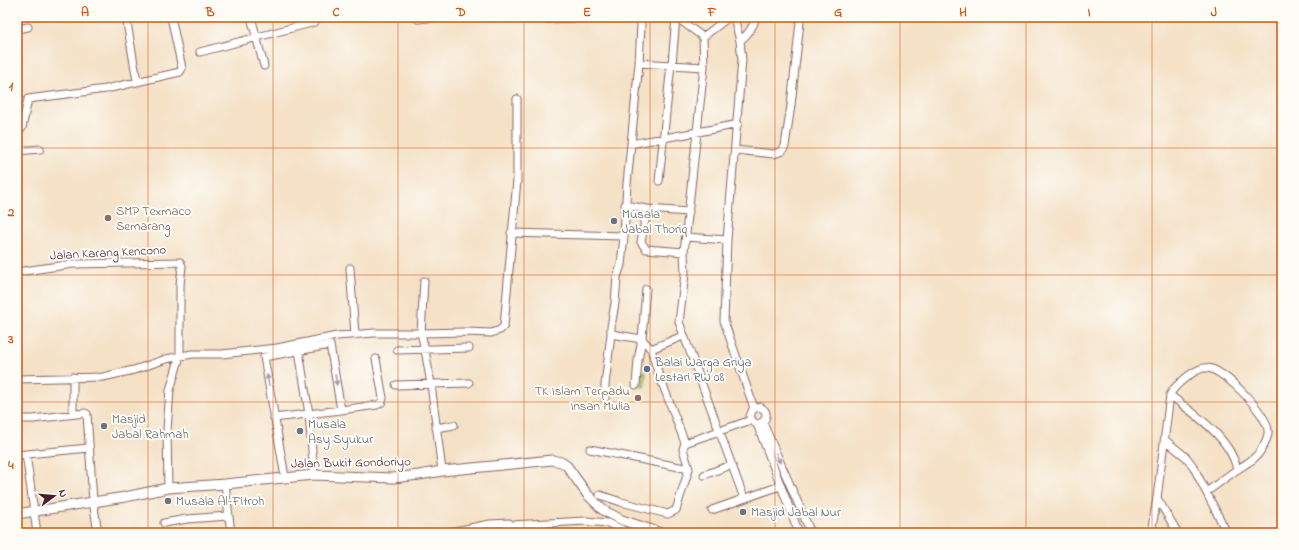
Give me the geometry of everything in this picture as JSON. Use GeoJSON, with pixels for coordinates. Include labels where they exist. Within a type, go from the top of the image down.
{"type":"FeatureCollection","features":[{"type":"Feature","properties":{"kind":"street"},"geometry":{"type":"LineString","coordinates":[[126,17],[137,81]]}},
{"type":"Feature","properties":{"kind":"street"},"geometry":{"type":"LineString","coordinates":[[17,129],[22,128],[28,99],[106,89],[180,72],[182,70],[171,17]]}},
{"type":"Feature","properties":{"kind":"street"},"geometry":{"type":"LineString","coordinates":[[251,17],[264,66]]}},
{"type":"Feature","properties":{"kind":"street"},"geometry":{"type":"LineString","coordinates":[[416,17],[440,17]]}},
{"type":"Feature","properties":{"kind":"street"},"geometry":{"type":"LineString","coordinates":[[544,17],[544,19],[621,17]]}},
{"type":"Feature","properties":{"kind":"street"},"geometry":{"type":"LineString","coordinates":[[605,398],[611,327],[624,236],[625,205],[639,63],[640,17]]}},
{"type":"Feature","properties":{"kind":"street"},"geometry":{"type":"LineString","coordinates":[[676,17],[703,37]]}},
{"type":"Feature","properties":{"kind":"street"},"geometry":{"type":"LineString","coordinates":[[659,181],[676,17]]}},
{"type":"Feature","properties":{"kind":"street"},"geometry":{"type":"LineString","coordinates":[[703,37],[729,17]]}},
{"type":"Feature","properties":{"kind":"street"},"geometry":{"type":"LineString","coordinates":[[734,17],[740,41],[742,60],[738,124],[727,240],[724,320],[754,408],[751,412],[811,533]]}},
{"type":"Feature","properties":{"kind":"street"},"geometry":{"type":"LineString","coordinates":[[740,41],[749,34],[756,17]]}},
{"type":"Feature","properties":{"kind":"street"},"geometry":{"type":"LineString","coordinates":[[200,52],[256,36],[315,22]]}},
{"type":"Feature","properties":{"kind":"street"},"geometry":{"type":"LineString","coordinates":[[735,150],[774,154],[782,151],[785,146],[800,22]]}},
{"type":"Feature","properties":{"kind":"street"},"geometry":{"type":"LineString","coordinates":[[17,29],[28,27]]}},
{"type":"Feature","properties":{"kind":"street"},"geometry":{"type":"LineString","coordinates":[[703,37],[704,67],[684,252],[685,274],[679,322],[744,498]]}},
{"type":"Feature","properties":{"kind":"street"},"geometry":{"type":"LineString","coordinates":[[639,63],[704,67]]}},
{"type":"Feature","properties":{"kind":"street"},"geometry":{"type":"LineString","coordinates":[[17,379],[103,377],[134,370],[166,359],[180,356],[192,354],[222,354],[277,348],[336,336],[374,333],[491,333],[500,330],[504,326],[511,233],[517,180],[518,99]]}},
{"type":"Feature","properties":{"kind":"street"},"geometry":{"type":"LineString","coordinates":[[632,144],[663,137],[698,133],[738,124]]}},
{"type":"Feature","properties":{"kind":"street"},"geometry":{"type":"LineString","coordinates":[[17,151],[40,149]]}},
{"type":"Feature","properties":{"kind":"street"},"geometry":{"type":"LineString","coordinates":[[625,205],[647,209],[689,212]]}},
{"type":"Feature","properties":{"kind":"street"},"geometry":{"type":"LineString","coordinates":[[647,209],[641,242],[643,246],[646,249],[684,252]]}},
{"type":"Feature","properties":{"kind":"street"},"geometry":{"type":"LineString","coordinates":[[511,233],[624,236]]}},
{"type":"Feature","properties":{"kind":"street"},"geometry":{"type":"LineString","coordinates":[[686,237],[727,240]]}},
{"type":"Feature","properties":{"kind":"street","name":"Jalan Karang Kencono"},"geometry":{"type":"LineString","coordinates":[[17,272],[73,264],[180,262],[182,266],[180,284],[180,356]]}},
{"type":"Feature","properties":{"kind":"street"},"geometry":{"type":"LineString","coordinates":[[350,268],[355,335]]}},
{"type":"Feature","properties":{"kind":"street"},"geometry":{"type":"LineString","coordinates":[[424,281],[421,333],[426,350],[442,471]]}},
{"type":"Feature","properties":{"kind":"street"},"geometry":{"type":"LineString","coordinates":[[636,386],[646,289]]}},
{"type":"Feature","properties":{"kind":"street"},"geometry":{"type":"LineString","coordinates":[[600,495],[621,502],[671,514],[676,510],[689,469],[683,449],[685,443],[658,372],[651,349],[642,339],[611,334]]}},
{"type":"Feature","properties":{"kind":"street"},"geometry":{"type":"LineString","coordinates":[[651,349],[683,336]]}},
{"type":"Feature","properties":{"kind":"street"},"geometry":{"type":"LineString","coordinates":[[285,478],[264,357],[330,345],[340,410]]}},
{"type":"Feature","properties":{"kind":"street"},"geometry":{"type":"LineString","coordinates":[[397,350],[469,348]]}},
{"type":"Feature","properties":{"kind":"street"},"geometry":{"type":"LineString","coordinates":[[299,350],[309,414],[314,475]]}},
{"type":"Feature","properties":{"kind":"street"},"geometry":{"type":"LineString","coordinates":[[168,488],[167,430],[170,390],[180,356]]}},
{"type":"Feature","properties":{"kind":"street"},"geometry":{"type":"LineString","coordinates":[[274,418],[377,405],[382,402],[383,398],[376,359]]}},
{"type":"Feature","properties":{"kind":"street"},"geometry":{"type":"LineString","coordinates":[[1151,533],[1170,395],[1173,389],[1180,382],[1203,368],[1209,368],[1216,371],[1237,387],[1256,408],[1269,432],[1262,449],[1256,457],[1206,492]]}},
{"type":"Feature","properties":{"kind":"street"},"geometry":{"type":"LineString","coordinates":[[73,414],[74,377]]}},
{"type":"Feature","properties":{"kind":"street"},"geometry":{"type":"LineString","coordinates":[[396,385],[468,383]]}},
{"type":"Feature","properties":{"kind":"street"},"geometry":{"type":"LineString","coordinates":[[1170,395],[1224,442],[1234,458],[1237,469]]}},
{"type":"Feature","properties":{"kind":"street"},"geometry":{"type":"LineString","coordinates":[[685,443],[718,431],[766,419],[766,411],[760,407],[754,408]]}},
{"type":"Feature","properties":{"kind":"street"},"geometry":{"type":"LineString","coordinates":[[17,419],[87,414],[93,501],[98,533]]}},
{"type":"Feature","properties":{"kind":"street"},"geometry":{"type":"LineString","coordinates":[[757,422],[799,533]]}},
{"type":"Feature","properties":{"kind":"street"},"geometry":{"type":"LineString","coordinates":[[436,428],[454,425]]}},
{"type":"Feature","properties":{"kind":"street"},"geometry":{"type":"LineString","coordinates":[[1165,440],[1186,457],[1193,466],[1227,533]]}},
{"type":"Feature","properties":{"kind":"street"},"geometry":{"type":"LineString","coordinates":[[17,455],[89,448]]}},
{"type":"Feature","properties":{"kind":"street"},"geometry":{"type":"LineString","coordinates":[[590,449],[689,469]]}},
{"type":"Feature","properties":{"kind":"street"},"geometry":{"type":"LineString","coordinates":[[26,454],[37,533]]}},
{"type":"Feature","properties":{"kind":"street","name":"Jalan Bukit Gondoriyo"},"geometry":{"type":"LineString","coordinates":[[17,514],[125,497],[168,488],[314,475],[393,478],[442,471],[552,460],[561,462],[567,466],[587,494],[603,510],[622,520],[658,533]]}},
{"type":"Feature","properties":{"kind":"street"},"geometry":{"type":"LineString","coordinates":[[704,475],[731,465]]}},
{"type":"Feature","properties":{"kind":"street"},"geometry":{"type":"LineString","coordinates":[[225,484],[231,533]]}},
{"type":"Feature","properties":{"kind":"street"},"geometry":{"type":"LineString","coordinates":[[712,510],[780,486]]}},
{"type":"Feature","properties":{"kind":"street"},"geometry":{"type":"LineString","coordinates":[[1157,498],[1178,533]]}},
{"type":"Feature","properties":{"kind":"street"},"geometry":{"type":"LineString","coordinates":[[164,523],[186,519],[228,516]]}},
{"type":"Feature","properties":{"kind":"street"},"geometry":{"type":"LineString","coordinates":[[445,533],[490,524],[509,523],[511,525],[575,520],[608,523],[624,531]]}},
{"type":"Feature","properties":{"kind":"street"},"geometry":{"type":"LineString","coordinates":[[622,520],[624,531]]}},
{"type":"Feature","properties":{"kind":"street"},"geometry":{"type":"LineString","coordinates":[[511,525],[513,533]]}},
{"type":"Feature","properties":{"kind":"green space"},"geometry":{"type":"Polygon","coordinates":[[[639,371],[646,372],[644,387],[638,386],[639,371]]]}},
{"type":"Feature","properties":{"kind":"place","name":"SMP Texmaco Semarang"},"geometry":{"type":"Point","coordinates":[108,218]}},
{"type":"Feature","properties":{"kind":"place","name":"Musala Jabal Thoriq"},"geometry":{"type":"Point","coordinates":[614,221]}},
{"type":"Feature","properties":{"kind":"place","name":"Balai Warga Griya Lestari RW 08"},"geometry":{"type":"Point","coordinates":[647,369]}},
{"type":"Feature","properties":{"kind":"place","name":"TK Islam Terpadu Insan Mulia"},"geometry":{"type":"Point","coordinates":[638,398]}},
{"type":"Feature","properties":{"kind":"place","name":"Masjid Jabal Rahmah"},"geometry":{"type":"Point","coordinates":[104,426]}},
{"type":"Feature","properties":{"kind":"place","name":"Musala Asy Syukur"},"geometry":{"type":"Point","coordinates":[300,431]}},
{"type":"Feature","properties":{"kind":"place","name":"Musala Al-Fitroh"},"geometry":{"type":"Point","coordinates":[168,501]}},
{"type":"Feature","properties":{"kind":"place","name":"Masjid Jabal Nur"},"geometry":{"type":"Point","coordinates":[743,512]}}]}
